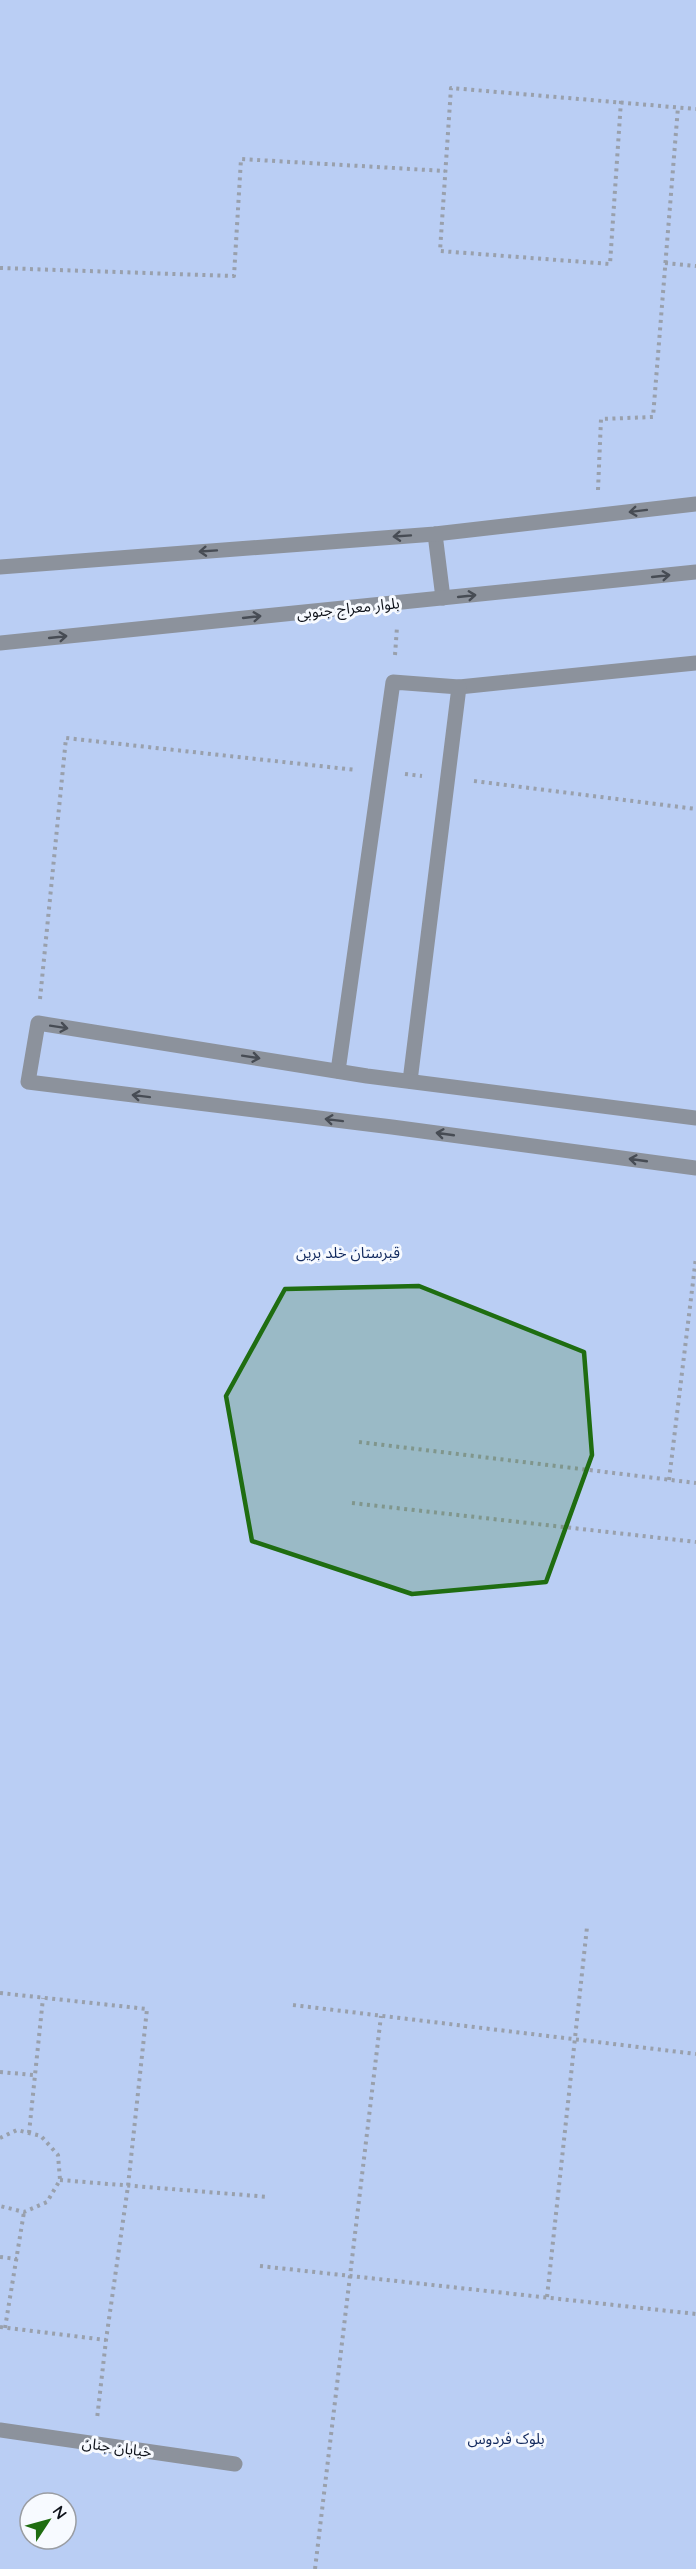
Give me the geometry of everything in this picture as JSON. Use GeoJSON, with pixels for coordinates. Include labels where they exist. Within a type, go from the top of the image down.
{"type":"FeatureCollection","features":[{"type":"Feature","properties":{"kind":"lane"},"geometry":{"type":"LineString","coordinates":[[0,567],[435,534],[696,504]]}},
{"type":"Feature","properties":{"kind":"lane"},"geometry":{"type":"LineString","coordinates":[[435,534],[443,598]]}},
{"type":"Feature","properties":{"kind":"lane","name":"بلوار معراج جنوبی"},"geometry":{"type":"LineString","coordinates":[[0,643],[696,572]]}},
{"type":"Feature","properties":{"kind":"lane"},"geometry":{"type":"LineString","coordinates":[[338,1071],[393,682],[459,687],[696,663]]}},
{"type":"Feature","properties":{"kind":"lane"},"geometry":{"type":"LineString","coordinates":[[410,1081],[459,687]]}},
{"type":"Feature","properties":{"kind":"lane"},"geometry":{"type":"LineString","coordinates":[[696,1118],[338,1071],[38,1023],[28,1082],[696,1168]]}},
{"type":"Feature","properties":{"kind":"lane","name":"خیابان جنان"},"geometry":{"type":"LineString","coordinates":[[0,2430],[235,2464]]}},
{"type":"Feature","properties":{"kind":"path"},"geometry":{"type":"LineString","coordinates":[[621,101],[610,264],[440,252],[451,88],[621,101],[696,109]]}},
{"type":"Feature","properties":{"kind":"path"},"geometry":{"type":"LineString","coordinates":[[597,515],[601,418],[653,417],[678,107]]}},
{"type":"Feature","properties":{"kind":"path"},"geometry":{"type":"LineString","coordinates":[[0,268],[234,276],[242,159],[445,171]]}},
{"type":"Feature","properties":{"kind":"path"},"geometry":{"type":"LineString","coordinates":[[665,263],[696,266]]}},
{"type":"Feature","properties":{"kind":"path"},"geometry":{"type":"LineString","coordinates":[[393,682],[399,602]]}},
{"type":"Feature","properties":{"kind":"path"},"geometry":{"type":"LineString","coordinates":[[38,1023],[66,738],[448,778],[696,809]]}},
{"type":"Feature","properties":{"kind":"path"},"geometry":{"type":"LineString","coordinates":[[669,1480],[696,1257]]}},
{"type":"Feature","properties":{"kind":"path"},"geometry":{"type":"LineString","coordinates":[[359,1442],[696,1483]]}},
{"type":"Feature","properties":{"kind":"path"},"geometry":{"type":"LineString","coordinates":[[352,1503],[696,1542]]}},
{"type":"Feature","properties":{"kind":"path"},"geometry":{"type":"LineString","coordinates":[[547,2297],[587,1927]]}},
{"type":"Feature","properties":{"kind":"path"},"geometry":{"type":"LineString","coordinates":[[0,1993],[147,2009],[128,2186],[94,2444]]}},
{"type":"Feature","properties":{"kind":"path"},"geometry":{"type":"LineString","coordinates":[[29,2133],[43,1998]]}},
{"type":"Feature","properties":{"kind":"path"},"geometry":{"type":"LineString","coordinates":[[293,2005],[696,2054]]}},
{"type":"Feature","properties":{"kind":"path"},"geometry":{"type":"LineString","coordinates":[[315,2569],[381,2016]]}},
{"type":"Feature","properties":{"kind":"path"},"geometry":{"type":"LineString","coordinates":[[0,2072],[34,2075]]}},
{"type":"Feature","properties":{"kind":"path"},"geometry":{"type":"LineString","coordinates":[[0,2138],[17,2130],[42,2136],[58,2155],[60,2180],[47,2202],[24,2212],[0,2206]]}},
{"type":"Feature","properties":{"kind":"path"},"geometry":{"type":"LineString","coordinates":[[60,2180],[269,2197]]}},
{"type":"Feature","properties":{"kind":"path"},"geometry":{"type":"LineString","coordinates":[[24,2212],[3,2327],[106,2340]]}},
{"type":"Feature","properties":{"kind":"path"},"geometry":{"type":"LineString","coordinates":[[0,2257],[17,2259]]}},
{"type":"Feature","properties":{"kind":"path"},"geometry":{"type":"LineString","coordinates":[[260,2266],[696,2314]]}},
{"type":"Feature","properties":{"kind":"highlighted area"},"geometry":{"type":"Polygon","coordinates":[[[419,1286],[584,1352],[592,1455],[546,1582],[412,1594],[252,1541],[226,1396],[285,1289],[419,1286]]]}},
{"type":"Feature","properties":{"kind":"green space","name":"قبرستان خلد برین"},"geometry":{"type":"Polygon","coordinates":[[[0,0],[696,0],[696,2569],[0,2569],[0,0]]]}},
{"type":"Feature","properties":{"kind":"park label","name":"بلوک فردوس"},"geometry":{"type":"Point","coordinates":[506,2438]}}]}
